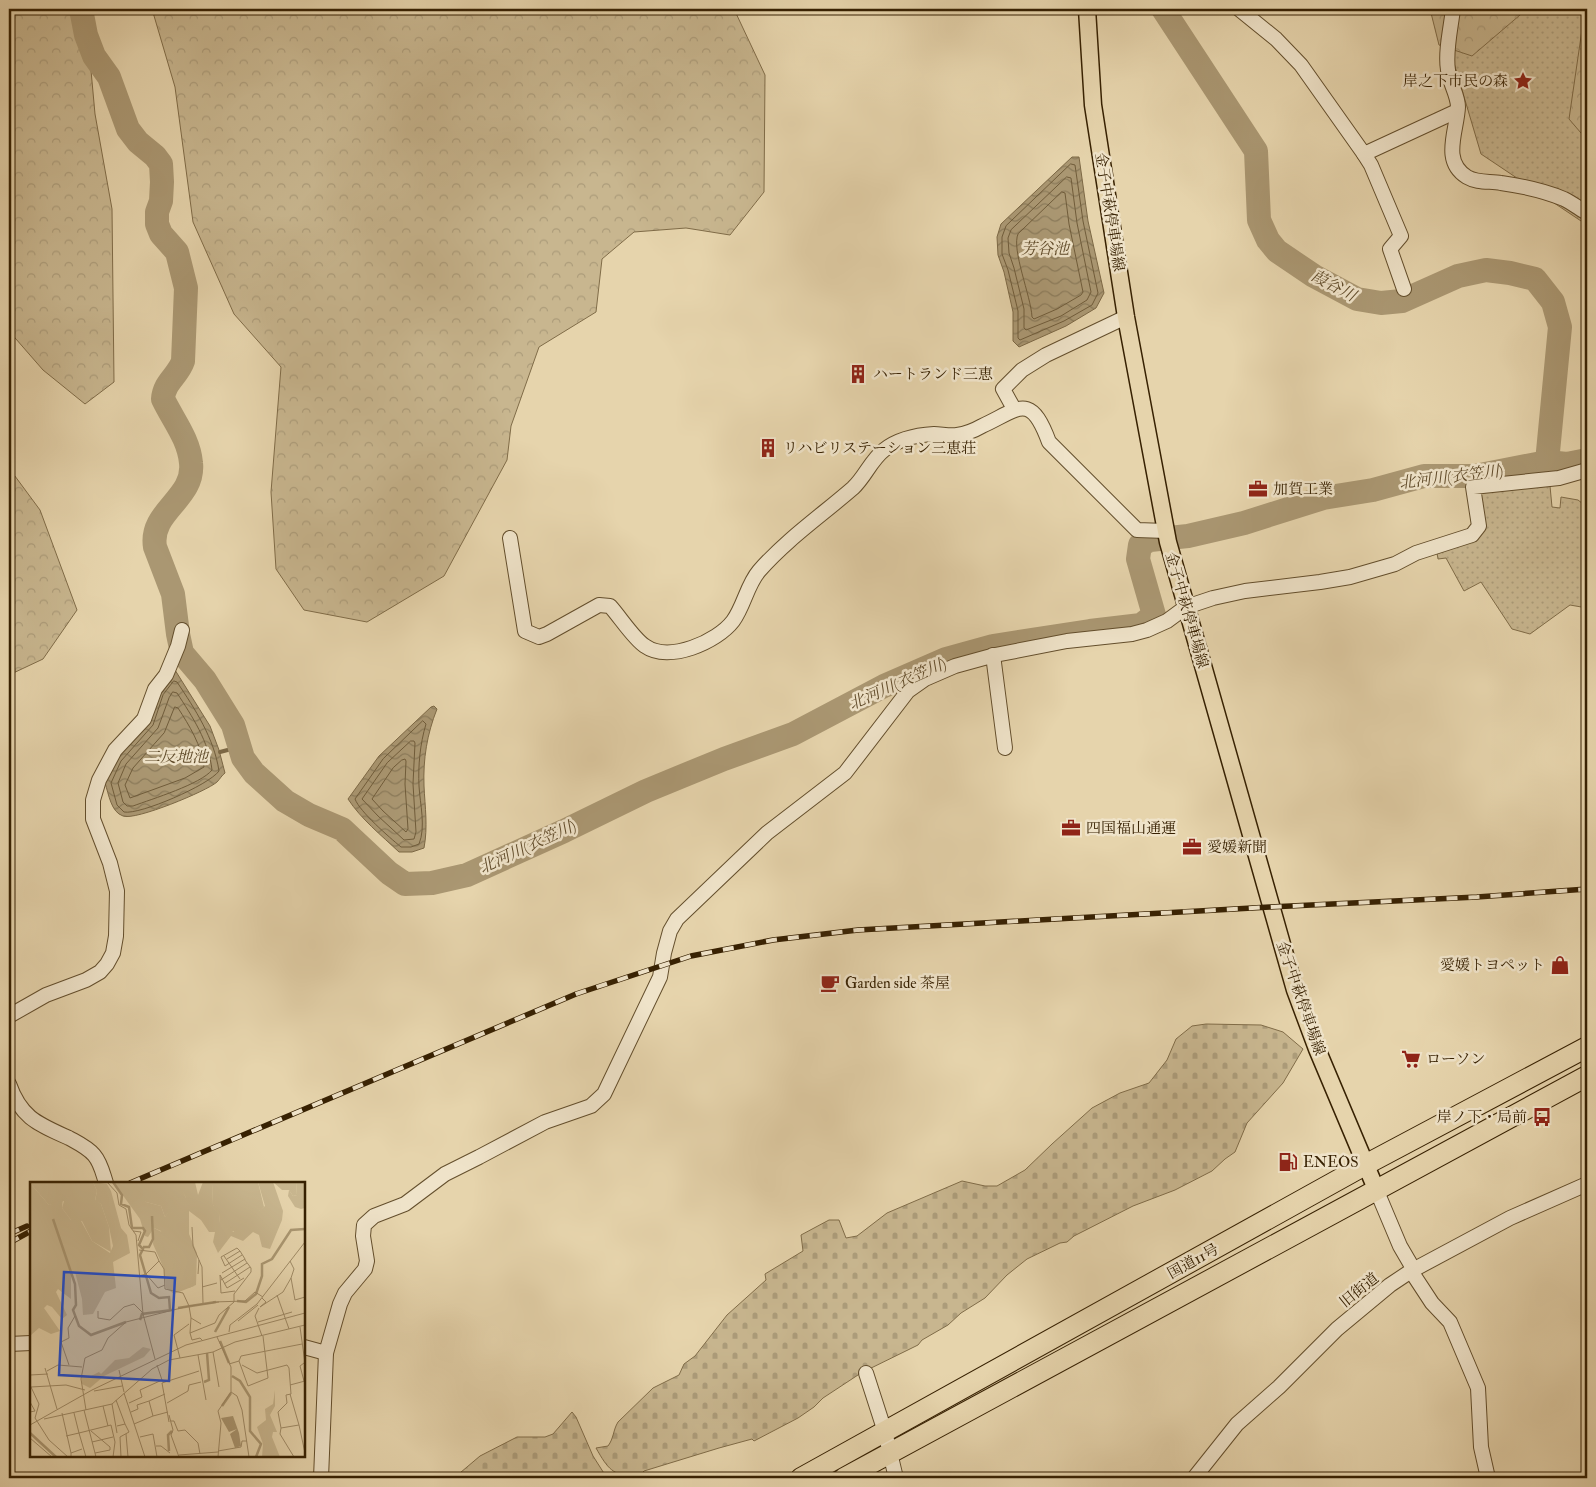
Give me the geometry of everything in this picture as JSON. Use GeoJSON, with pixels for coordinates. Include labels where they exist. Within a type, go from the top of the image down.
{"type":"FeatureCollection","features":[{"type":"Feature","properties":{"kind":"highway","name":"国道11号"},"geometry":{"type":"LineString","coordinates":[[800,1478],[1365,1165],[1587,1047]]}},
{"type":"Feature","properties":{"kind":"highway","name":"国道11号"},"geometry":{"type":"LineString","coordinates":[[844,1478],[1587,1076]]}},
{"type":"Feature","properties":{"kind":"main road","name":"金子中萩停車場線"},"geometry":{"type":"LineString","coordinates":[[1087,9],[1093,105],[1126,317],[1167,536],[1295,990],[1376,1189]]}},
{"type":"Feature","properties":{"kind":"street"},"geometry":{"type":"LineString","coordinates":[[1239,9],[1276,39],[1305,70],[1371,165],[1401,236],[1390,249],[1404,289]]}},
{"type":"Feature","properties":{"kind":"street"},"geometry":{"type":"LineString","coordinates":[[1453,9],[1447,69],[1458,106],[1451,155],[1459,170],[1468,178],[1545,193],[1565,200],[1587,213]]}},
{"type":"Feature","properties":{"kind":"street"},"geometry":{"type":"LineString","coordinates":[[1364,154],[1457,111]]}},
{"type":"Feature","properties":{"kind":"street"},"geometry":{"type":"LineString","coordinates":[[1014,409],[1003,389],[1022,370],[1046,355],[1126,317]]}},
{"type":"Feature","properties":{"kind":"street"},"geometry":{"type":"LineString","coordinates":[[510,538],[525,630],[539,637],[599,606],[610,606],[643,645],[651,650],[669,653],[690,649],[710,641],[733,621],[758,572],[807,525],[854,486],[883,451],[896,442],[915,436],[932,434],[957,435],[981,427],[1014,409],[1025,408],[1036,414],[1042,422],[1049,442],[1137,530],[1167,536]]}},
{"type":"Feature","properties":{"kind":"street"},"geometry":{"type":"LineString","coordinates":[[321,1478],[326,1354],[340,1304],[345,1293],[365,1269],[367,1262],[363,1236],[364,1225],[374,1216],[405,1204],[445,1174],[545,1122],[591,1106],[604,1094],[660,977],[670,930],[676,919],[767,833],[845,773],[908,691],[925,679],[948,669],[993,655],[1068,641],[1132,634],[1167,621],[1186,607],[1213,598],[1320,582],[1395,564],[1416,553],[1472,535],[1478,526],[1473,488],[1559,478],[1587,470]]}},
{"type":"Feature","properties":{"kind":"street"},"geometry":{"type":"LineString","coordinates":[[9,1016],[46,996],[86,980],[100,972],[113,953],[116,936],[117,891],[110,863],[93,819],[93,800],[100,780],[115,750],[144,718],[155,689],[166,675],[178,646],[182,630]]}},
{"type":"Feature","properties":{"kind":"street"},"geometry":{"type":"LineString","coordinates":[[993,655],[1005,748]]}},
{"type":"Feature","properties":{"kind":"street"},"geometry":{"type":"LineString","coordinates":[[9,1084],[14,1099],[30,1119],[82,1145],[93,1154],[98,1160],[106,1182]]}},
{"type":"Feature","properties":{"kind":"street","name":"旧街道"},"geometry":{"type":"LineString","coordinates":[[1194,1478],[1237,1424],[1279,1387],[1338,1329],[1390,1285],[1412,1270],[1510,1218],[1587,1184]]}},
{"type":"Feature","properties":{"kind":"street"},"geometry":{"type":"LineString","coordinates":[[1376,1189],[1412,1270],[1432,1303],[1450,1322],[1478,1388],[1481,1447],[1488,1478]]}},
{"type":"Feature","properties":{"kind":"street"},"geometry":{"type":"LineString","coordinates":[[9,1344],[30,1343]]}},
{"type":"Feature","properties":{"kind":"street"},"geometry":{"type":"LineString","coordinates":[[305,1347],[326,1354]]}},
{"type":"Feature","properties":{"kind":"street"},"geometry":{"type":"LineString","coordinates":[[866,1373],[885,1432],[896,1478]]}},
{"type":"Feature","properties":{"kind":"green space"},"geometry":{"type":"Polygon","coordinates":[[[9,9],[88,9],[86,16],[95,114],[112,209],[114,382],[85,404],[43,370],[9,331],[9,9]]]}},
{"type":"Feature","properties":{"kind":"green space"},"geometry":{"type":"Polygon","coordinates":[[[152,9],[734,9],[765,75],[764,192],[730,235],[686,228],[634,232],[602,259],[596,312],[539,347],[511,426],[507,460],[444,576],[367,622],[304,610],[276,569],[271,492],[281,367],[234,314],[193,222],[175,87],[152,9]]]}},
{"type":"Feature","properties":{"kind":"green space"},"geometry":{"type":"Polygon","coordinates":[[[1430,9],[1527,9],[1472,56],[1439,45],[1430,9]]]}},
{"type":"Feature","properties":{"kind":"green space","name":"岸之下市民の森"},"geometry":{"type":"Polygon","coordinates":[[[1438,9],[1587,9],[1587,225],[1481,154],[1438,9]]]}},
{"type":"Feature","properties":{"kind":"green space"},"geometry":{"type":"Polygon","coordinates":[[[1585,9],[1587,9],[1587,140],[1569,119],[1585,9]]]}},
{"type":"Feature","properties":{"kind":"green space"},"geometry":{"type":"Polygon","coordinates":[[[9,468],[40,510],[77,610],[43,659],[9,675],[9,468]]]}},
{"type":"Feature","properties":{"kind":"green space"},"geometry":{"type":"Polygon","coordinates":[[[1550,486],[1552,507],[1560,508],[1561,497],[1578,500],[1587,507],[1587,608],[1570,605],[1530,634],[1512,629],[1481,582],[1464,591],[1446,558],[1438,559],[1437,553],[1477,539],[1486,527],[1481,494],[1485,491],[1550,486]]]}},
{"type":"Feature","properties":{"kind":"green space"},"geometry":{"type":"Polygon","coordinates":[[[1206,1024],[1261,1025],[1283,1032],[1303,1049],[1283,1083],[1247,1123],[1235,1152],[1212,1171],[1175,1190],[1133,1206],[1074,1236],[1067,1242],[1060,1243],[1027,1259],[1007,1275],[985,1298],[961,1313],[948,1325],[922,1340],[918,1345],[861,1373],[823,1398],[798,1418],[754,1441],[752,1439],[719,1448],[644,1471],[637,1478],[616,1473],[604,1461],[596,1448],[608,1446],[618,1422],[653,1388],[679,1375],[684,1364],[695,1356],[727,1315],[766,1280],[765,1274],[803,1251],[801,1235],[829,1220],[839,1220],[846,1238],[857,1236],[887,1213],[962,1181],[985,1186],[997,1186],[1025,1170],[1092,1108],[1120,1093],[1149,1083],[1167,1060],[1176,1039],[1192,1026],[1206,1024]]]}},
{"type":"Feature","properties":{"kind":"green space"},"geometry":{"type":"Polygon","coordinates":[[[572,1412],[593,1456],[607,1478],[454,1478],[480,1456],[517,1437],[545,1437],[553,1434],[572,1412]]]}},
{"type":"Feature","properties":{"kind":"water","name":"芳谷池"},"geometry":{"type":"Polygon","coordinates":[[[1072,157],[1079,157],[1088,221],[1104,293],[1096,308],[1066,326],[1019,347],[1013,341],[1013,312],[998,255],[997,237],[1001,224],[1072,157]]]}},
{"type":"Feature","properties":{"kind":"water","name":"二反地池"},"geometry":{"type":"Polygon","coordinates":[[[175,670],[210,726],[225,773],[211,786],[186,798],[141,814],[123,816],[113,807],[105,783],[117,758],[175,670]]]}},
{"type":"Feature","properties":{"kind":"water"},"geometry":{"type":"Polygon","coordinates":[[[434,706],[437,709],[428,737],[424,766],[426,825],[424,848],[412,852],[399,852],[365,820],[348,799],[379,756],[434,706]]]}},
{"type":"Feature","properties":{"kind":"waterway","name":"北河川(衣笠川)"},"geometry":{"type":"LineString","coordinates":[[81,9],[86,35],[94,56],[109,77],[128,129],[138,142],[155,156],[161,164],[161,201],[157,212],[157,224],[161,234],[177,252],[186,288],[183,361],[178,371],[168,383],[163,399],[180,430],[190,454],[190,475],[186,486],[165,514],[155,535],[155,547],[173,594],[182,653],[205,680],[233,725],[243,758],[254,773],[285,801],[309,815],[342,829],[389,873],[405,884],[432,883],[467,875],[646,791],[724,759],[793,734],[884,686],[946,659],[993,646],[1141,625],[1154,615],[1138,559],[1140,545],[1150,540],[1188,536],[1244,523],[1323,498],[1373,490],[1424,476],[1475,476],[1547,462],[1567,464],[1587,460]]}},
{"type":"Feature","properties":{"kind":"waterway","name":"葭谷川"},"geometry":{"type":"LineString","coordinates":[[1163,9],[1256,151],[1259,220],[1268,240],[1277,251],[1314,276],[1357,299],[1381,303],[1402,301],[1458,276],[1486,270],[1535,279],[1553,302],[1560,327],[1547,462]]}},
{"type":"Feature","properties":{"kind":"waterway"},"geometry":{"type":"LineString","coordinates":[[220,752],[239,747]]}},
{"type":"Feature","properties":{"kind":"railway"},"geometry":{"type":"LineString","coordinates":[[132,1182],[576,994],[691,956],[773,940],[858,930],[1477,897],[1587,889]]}},
{"type":"Feature","properties":{"kind":"railway"},"geometry":{"type":"LineString","coordinates":[[9,1234],[27,1226]]}},
{"type":"Feature","properties":{"kind":"railway"},"geometry":{"type":"LineString","coordinates":[[9,1243],[30,1232]]}},
{"type":"Feature","properties":{"kind":"place","name":"岸之下市民の森"},"geometry":{"type":"Point","coordinates":[1523,81]}},
{"type":"Feature","properties":{"kind":"place","name":"ハートランド三恵"},"geometry":{"type":"Point","coordinates":[858,374]}},
{"type":"Feature","properties":{"kind":"place","name":"リハビリステーション三恵荘"},"geometry":{"type":"Point","coordinates":[768,448]}},
{"type":"Feature","properties":{"kind":"place","name":"加賀工業"},"geometry":{"type":"Point","coordinates":[1258,489]}},
{"type":"Feature","properties":{"kind":"place","name":"四国福山通運"},"geometry":{"type":"Point","coordinates":[1071,828]}},
{"type":"Feature","properties":{"kind":"place","name":"愛媛新聞"},"geometry":{"type":"Point","coordinates":[1192,847]}},
{"type":"Feature","properties":{"kind":"place","name":"愛媛トヨペット"},"geometry":{"type":"Point","coordinates":[1560,965]}},
{"type":"Feature","properties":{"kind":"place","name":"Garden side 茶屋"},"geometry":{"type":"Point","coordinates":[830,983]}},
{"type":"Feature","properties":{"kind":"place","name":"ローソン"},"geometry":{"type":"Point","coordinates":[1411,1059]}},
{"type":"Feature","properties":{"kind":"place","name":"岸ノ下・局前"},"geometry":{"type":"Point","coordinates":[1542,1117]}},
{"type":"Feature","properties":{"kind":"place","name":"ENEOS"},"geometry":{"type":"Point","coordinates":[1288,1162]}}]}
